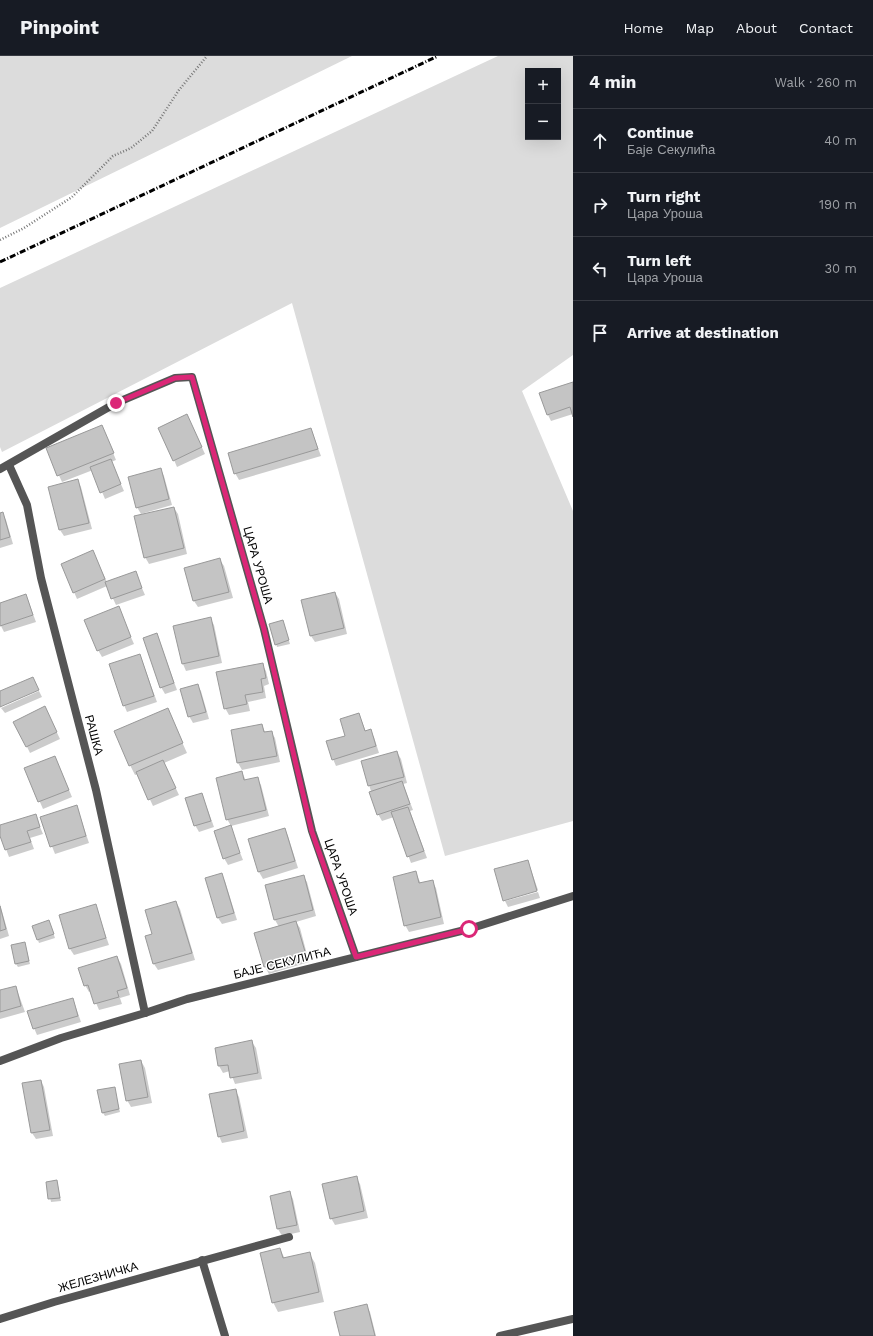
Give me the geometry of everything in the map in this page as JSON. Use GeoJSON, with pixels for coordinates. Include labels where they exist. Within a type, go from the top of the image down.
{"type":"FeatureCollection","features":[{"type":"Feature","properties":{"kind":"street","name":"ЦАРА УРОША"},"geometry":{"type":"LineString","coordinates":[[9,465],[116,403],[175,378],[192,377],[264,629],[312,832],[356,957]]}},
{"type":"Feature","properties":{"kind":"street"},"geometry":{"type":"LineString","coordinates":[[0,469],[9,465]]}},
{"type":"Feature","properties":{"kind":"street","name":"РАШКА"},"geometry":{"type":"LineString","coordinates":[[9,465],[27,505],[41,578],[96,790],[146,1013]]}},
{"type":"Feature","properties":{"kind":"street","name":"БАЈЕ СЕКУЛИЋА"},"geometry":{"type":"LineString","coordinates":[[0,1061],[61,1038],[188,999],[469,929],[573,896]]}},
{"type":"Feature","properties":{"kind":"street","name":"ЖЕЛЕЗНИЧКА"},"geometry":{"type":"LineString","coordinates":[[0,1319],[202,1260],[289,1238]]}},
{"type":"Feature","properties":{"kind":"street"},"geometry":{"type":"LineString","coordinates":[[202,1260],[225,1336]]}},
{"type":"Feature","properties":{"kind":"street"},"geometry":{"type":"LineString","coordinates":[[500,1336],[573,1319]]}},
{"type":"Feature","properties":{"kind":"path"},"geometry":{"type":"LineString","coordinates":[[0,240],[24,228],[72,197],[113,156],[131,148],[152,131],[179,90],[207,56]]}},
{"type":"Feature","properties":{"kind":"shaded area"},"geometry":{"type":"Polygon","coordinates":[[[0,56],[352,56],[0,228],[0,56]]]}},
{"type":"Feature","properties":{"kind":"shaded area"},"geometry":{"type":"Polygon","coordinates":[[[498,56],[573,56],[573,355],[522,391],[573,511],[573,821],[445,856],[292,303],[2,452],[0,447],[0,288],[498,56]]]}},
{"type":"Feature","properties":{"kind":"building"},"geometry":{"type":"Polygon","coordinates":[[[573,382],[573,417],[570,407],[547,415],[539,393],[573,382]]]}},
{"type":"Feature","properties":{"kind":"building"},"geometry":{"type":"Polygon","coordinates":[[[187,414],[202,447],[173,461],[158,428],[187,414]]]}},
{"type":"Feature","properties":{"kind":"building"},"geometry":{"type":"Polygon","coordinates":[[[102,425],[114,453],[57,476],[46,448],[102,425]]]}},
{"type":"Feature","properties":{"kind":"building"},"geometry":{"type":"Polygon","coordinates":[[[311,428],[318,449],[234,474],[228,453],[311,428]]]}},
{"type":"Feature","properties":{"kind":"building"},"geometry":{"type":"Polygon","coordinates":[[[111,459],[121,484],[100,493],[90,467],[111,459]]]}},
{"type":"Feature","properties":{"kind":"building"},"geometry":{"type":"Polygon","coordinates":[[[161,468],[169,499],[136,508],[128,477],[161,468]]]}},
{"type":"Feature","properties":{"kind":"building"},"geometry":{"type":"Polygon","coordinates":[[[78,479],[89,523],[59,530],[48,487],[78,479]]]}},
{"type":"Feature","properties":{"kind":"building"},"geometry":{"type":"Polygon","coordinates":[[[174,507],[184,548],[144,558],[134,516],[174,507]]]}},
{"type":"Feature","properties":{"kind":"building"},"geometry":{"type":"Polygon","coordinates":[[[3,512],[10,537],[0,540],[0,513],[3,512]]]}},
{"type":"Feature","properties":{"kind":"building"},"geometry":{"type":"Polygon","coordinates":[[[93,550],[105,579],[73,593],[61,564],[93,550]]]}},
{"type":"Feature","properties":{"kind":"building"},"geometry":{"type":"Polygon","coordinates":[[[220,558],[229,592],[193,601],[184,568],[220,558]]]}},
{"type":"Feature","properties":{"kind":"building"},"geometry":{"type":"Polygon","coordinates":[[[136,571],[142,588],[111,599],[105,582],[136,571]]]}},
{"type":"Feature","properties":{"kind":"building"},"geometry":{"type":"Polygon","coordinates":[[[335,592],[344,628],[310,636],[301,600],[335,592]]]}},
{"type":"Feature","properties":{"kind":"building"},"geometry":{"type":"Polygon","coordinates":[[[26,594],[33,615],[0,626],[0,603],[26,594]]]}},
{"type":"Feature","properties":{"kind":"building"},"geometry":{"type":"Polygon","coordinates":[[[119,606],[131,637],[97,651],[84,620],[119,606]]]}},
{"type":"Feature","properties":{"kind":"building"},"geometry":{"type":"Polygon","coordinates":[[[211,617],[219,656],[182,664],[173,626],[211,617]]]}},
{"type":"Feature","properties":{"kind":"building"},"geometry":{"type":"Polygon","coordinates":[[[283,620],[289,640],[275,645],[269,624],[283,620]]]}},
{"type":"Feature","properties":{"kind":"building"},"geometry":{"type":"Polygon","coordinates":[[[157,633],[174,683],[160,688],[143,638],[157,633]]]}},
{"type":"Feature","properties":{"kind":"building"},"geometry":{"type":"Polygon","coordinates":[[[140,654],[154,696],[123,706],[109,664],[140,654]]]}},
{"type":"Feature","properties":{"kind":"building"},"geometry":{"type":"Polygon","coordinates":[[[263,663],[266,678],[261,679],[263,692],[245,695],[247,704],[224,709],[216,672],[263,663]]]}},
{"type":"Feature","properties":{"kind":"building"},"geometry":{"type":"Polygon","coordinates":[[[33,677],[39,690],[0,707],[0,691],[33,677]]]}},
{"type":"Feature","properties":{"kind":"building"},"geometry":{"type":"Polygon","coordinates":[[[198,684],[206,712],[188,717],[180,689],[198,684]]]}},
{"type":"Feature","properties":{"kind":"building"},"geometry":{"type":"Polygon","coordinates":[[[45,706],[57,732],[26,747],[13,722],[45,706]]]}},
{"type":"Feature","properties":{"kind":"building"},"geometry":{"type":"Polygon","coordinates":[[[168,708],[183,743],[129,766],[114,731],[168,708]]]}},
{"type":"Feature","properties":{"kind":"building"},"geometry":{"type":"Polygon","coordinates":[[[359,713],[365,731],[371,729],[376,746],[332,760],[326,741],[345,736],[340,719],[359,713]]]}},
{"type":"Feature","properties":{"kind":"building"},"geometry":{"type":"Polygon","coordinates":[[[262,724],[264,732],[272,731],[277,756],[237,763],[231,730],[262,724]]]}},
{"type":"Feature","properties":{"kind":"building"},"geometry":{"type":"Polygon","coordinates":[[[397,751],[404,777],[368,786],[361,761],[397,751]]]}},
{"type":"Feature","properties":{"kind":"building"},"geometry":{"type":"Polygon","coordinates":[[[55,756],[69,790],[38,802],[24,768],[55,756]]]}},
{"type":"Feature","properties":{"kind":"building"},"geometry":{"type":"Polygon","coordinates":[[[163,760],[176,788],[148,800],[136,772],[163,760]]]}},
{"type":"Feature","properties":{"kind":"building"},"geometry":{"type":"Polygon","coordinates":[[[242,771],[244,780],[258,777],[266,810],[226,820],[216,778],[242,771]]]}},
{"type":"Feature","properties":{"kind":"building"},"geometry":{"type":"Polygon","coordinates":[[[402,781],[410,804],[377,815],[369,792],[402,781]]]}},
{"type":"Feature","properties":{"kind":"building"},"geometry":{"type":"Polygon","coordinates":[[[202,793],[211,821],[194,826],[185,798],[202,793]]]}},
{"type":"Feature","properties":{"kind":"building"},"geometry":{"type":"Polygon","coordinates":[[[77,805],[86,836],[50,847],[40,817],[77,805]]]}},
{"type":"Feature","properties":{"kind":"building"},"geometry":{"type":"Polygon","coordinates":[[[408,807],[424,851],[407,857],[391,812],[408,807]]]}},
{"type":"Feature","properties":{"kind":"building"},"geometry":{"type":"Polygon","coordinates":[[[36,814],[40,827],[27,831],[31,842],[5,850],[0,836],[0,825],[36,814]]]}},
{"type":"Feature","properties":{"kind":"building"},"geometry":{"type":"Polygon","coordinates":[[[231,825],[240,853],[223,859],[214,831],[231,825]]]}},
{"type":"Feature","properties":{"kind":"building"},"geometry":{"type":"Polygon","coordinates":[[[285,828],[295,861],[258,872],[248,839],[285,828]]]}},
{"type":"Feature","properties":{"kind":"building"},"geometry":{"type":"Polygon","coordinates":[[[528,860],[537,891],[503,901],[494,869],[528,860]]]}},
{"type":"Feature","properties":{"kind":"building"},"geometry":{"type":"Polygon","coordinates":[[[416,871],[419,883],[433,880],[441,917],[404,926],[393,877],[416,871]]]}},
{"type":"Feature","properties":{"kind":"building"},"geometry":{"type":"Polygon","coordinates":[[[222,873],[234,913],[217,918],[205,878],[222,873]]]}},
{"type":"Feature","properties":{"kind":"building"},"geometry":{"type":"Polygon","coordinates":[[[304,875],[313,910],[274,920],[265,885],[304,875]]]}},
{"type":"Feature","properties":{"kind":"building"},"geometry":{"type":"Polygon","coordinates":[[[176,901],[192,953],[153,964],[145,936],[152,934],[145,910],[176,901]]]}},
{"type":"Feature","properties":{"kind":"building"},"geometry":{"type":"Polygon","coordinates":[[[96,904],[106,938],[69,949],[59,915],[96,904]]]}},
{"type":"Feature","properties":{"kind":"building"},"geometry":{"type":"Polygon","coordinates":[[[0,906],[6,929],[0,931],[0,906]]]}},
{"type":"Feature","properties":{"kind":"building"},"geometry":{"type":"Polygon","coordinates":[[[49,920],[54,934],[37,940],[32,926],[49,920]]]}},
{"type":"Feature","properties":{"kind":"building"},"geometry":{"type":"Polygon","coordinates":[[[296,921],[306,955],[264,967],[254,933],[296,921]]]}},
{"type":"Feature","properties":{"kind":"building"},"geometry":{"type":"Polygon","coordinates":[[[25,942],[29,961],[15,964],[11,945],[25,942]]]}},
{"type":"Feature","properties":{"kind":"building"},"geometry":{"type":"Polygon","coordinates":[[[117,956],[127,988],[117,991],[119,997],[94,1004],[88,985],[84,986],[78,968],[117,956]]]}},
{"type":"Feature","properties":{"kind":"building"},"geometry":{"type":"Polygon","coordinates":[[[16,986],[21,1006],[0,1012],[0,990],[16,986]]]}},
{"type":"Feature","properties":{"kind":"building"},"geometry":{"type":"Polygon","coordinates":[[[73,998],[78,1016],[33,1029],[27,1011],[73,998]]]}},
{"type":"Feature","properties":{"kind":"building"},"geometry":{"type":"Polygon","coordinates":[[[252,1040],[258,1073],[230,1078],[228,1065],[218,1066],[215,1048],[252,1040]]]}},
{"type":"Feature","properties":{"kind":"building"},"geometry":{"type":"Polygon","coordinates":[[[141,1060],[148,1097],[126,1101],[119,1064],[141,1060]]]}},
{"type":"Feature","properties":{"kind":"building"},"geometry":{"type":"Polygon","coordinates":[[[41,1080],[50,1130],[31,1133],[22,1083],[41,1080]]]}},
{"type":"Feature","properties":{"kind":"building"},"geometry":{"type":"Polygon","coordinates":[[[115,1087],[119,1109],[102,1113],[97,1090],[115,1087]]]}},
{"type":"Feature","properties":{"kind":"building"},"geometry":{"type":"Polygon","coordinates":[[[236,1089],[244,1131],[218,1137],[209,1094],[236,1089]]]}},
{"type":"Feature","properties":{"kind":"building"},"geometry":{"type":"Polygon","coordinates":[[[357,1176],[364,1211],[330,1219],[322,1184],[357,1176]]]}},
{"type":"Feature","properties":{"kind":"building"},"geometry":{"type":"Polygon","coordinates":[[[57,1180],[60,1198],[48,1199],[46,1182],[57,1180]]]}},
{"type":"Feature","properties":{"kind":"building"},"geometry":{"type":"Polygon","coordinates":[[[290,1191],[297,1225],[277,1229],[270,1196],[290,1191]]]}},
{"type":"Feature","properties":{"kind":"building"},"geometry":{"type":"Polygon","coordinates":[[[280,1248],[283,1258],[310,1252],[319,1292],[272,1303],[260,1253],[280,1248]]]}},
{"type":"Feature","properties":{"kind":"building"},"geometry":{"type":"Polygon","coordinates":[[[367,1304],[375,1336],[340,1336],[334,1312],[367,1304]]]}},
{"type":"Feature","properties":{"kind":"railway"},"geometry":{"type":"LineString","coordinates":[[0,262],[438,56]]}},
{"type":"Feature","properties":{"kind":"route"},"geometry":{"type":"LineString","coordinates":[[116,403],[175,378],[192,377],[264,629],[312,832],[356,957],[469,929]]}}]}
